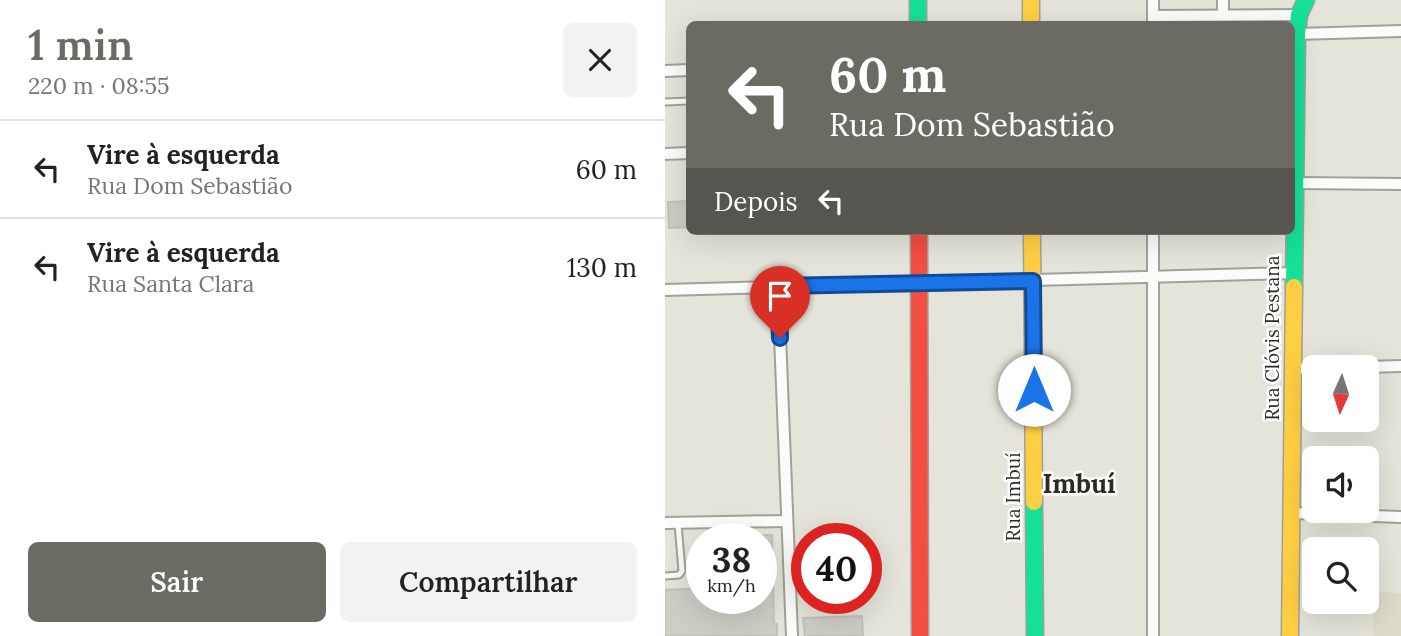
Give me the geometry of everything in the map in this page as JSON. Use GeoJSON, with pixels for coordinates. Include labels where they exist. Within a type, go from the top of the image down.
{"type":"FeatureCollection","features":[{"type":"Feature","properties":{"kind":"street"},"geometry":{"type":"LineString","coordinates":[[918,0],[918,21]]}},
{"type":"Feature","properties":{"kind":"street"},"geometry":{"type":"LineString","coordinates":[[1031,0],[1031,21]]}},
{"type":"Feature","properties":{"kind":"street"},"geometry":{"type":"LineString","coordinates":[[1153,0],[1153,20],[1302,8]]}},
{"type":"Feature","properties":{"kind":"street"},"geometry":{"type":"LineString","coordinates":[[1223,0],[1223,15]]}},
{"type":"Feature","properties":{"kind":"street","name":"Rua Clóvis Pestana"},"geometry":{"type":"LineString","coordinates":[[1295,133],[1297,34],[1302,8]]}},
{"type":"Feature","properties":{"kind":"street"},"geometry":{"type":"LineString","coordinates":[[1297,34],[1401,31]]}},
{"type":"Feature","properties":{"kind":"street"},"geometry":{"type":"LineString","coordinates":[[665,71],[686,70]]}},
{"type":"Feature","properties":{"kind":"street"},"geometry":{"type":"LineString","coordinates":[[665,154],[686,153]]}},
{"type":"Feature","properties":{"kind":"street"},"geometry":{"type":"LineString","coordinates":[[1295,183],[1401,184]]}},
{"type":"Feature","properties":{"kind":"street"},"geometry":{"type":"LineString","coordinates":[[919,235],[920,636]]}},
{"type":"Feature","properties":{"kind":"street","name":"Rua Imbuí"},"geometry":{"type":"LineString","coordinates":[[1032,235],[1035,636]]}},
{"type":"Feature","properties":{"kind":"street"},"geometry":{"type":"LineString","coordinates":[[1153,235],[1153,636]]}},
{"type":"Feature","properties":{"kind":"street","name":"Rua Clóvis Pestana"},"geometry":{"type":"LineString","coordinates":[[1290,636],[1294,235]]}},
{"type":"Feature","properties":{"kind":"street"},"geometry":{"type":"LineString","coordinates":[[665,290],[1294,273]]}},
{"type":"Feature","properties":{"kind":"street"},"geometry":{"type":"LineString","coordinates":[[778,286],[792,636]]}},
{"type":"Feature","properties":{"kind":"street"},"geometry":{"type":"LineString","coordinates":[[1379,367],[1401,366]]}},
{"type":"Feature","properties":{"kind":"street"},"geometry":{"type":"LineString","coordinates":[[1293,369],[1302,369]]}},
{"type":"Feature","properties":{"kind":"street"},"geometry":{"type":"LineString","coordinates":[[1292,513],[1401,517]]}},
{"type":"Feature","properties":{"kind":"street"},"geometry":{"type":"LineString","coordinates":[[665,523],[786,521]]}},
{"type":"Feature","properties":{"kind":"lane"},"geometry":{"type":"LineString","coordinates":[[665,102],[686,101]]}},
{"type":"Feature","properties":{"kind":"lane"},"geometry":{"type":"LineString","coordinates":[[665,576],[679,576],[681,571],[678,523]]}},
{"type":"Feature","properties":{"kind":"shaded area"},"geometry":{"type":"Polygon","coordinates":[[[1379,592],[1401,593],[1401,636],[1373,636],[1374,614],[1379,614],[1379,592]]]}},
{"type":"Feature","properties":{"kind":"building"},"geometry":{"type":"Polygon","coordinates":[[[686,201],[686,227],[669,228],[668,202],[686,201]]]}},
{"type":"Feature","properties":{"kind":"building"},"geometry":{"type":"Polygon","coordinates":[[[686,589],[686,614],[774,614],[777,636],[665,636],[665,590],[686,589]]]}},
{"type":"Feature","properties":{"kind":"building"},"geometry":{"type":"Polygon","coordinates":[[[862,616],[863,636],[805,636],[803,618],[862,616]]]}},
{"type":"Feature","properties":{"kind":"traffic: fast"},"geometry":{"type":"LineString","coordinates":[[918,0],[918,21]]}},
{"type":"Feature","properties":{"kind":"traffic: fast"},"geometry":{"type":"LineString","coordinates":[[1295,203],[1297,34],[1299,15],[1306,0]]}},
{"type":"Feature","properties":{"kind":"traffic: fast"},"geometry":{"type":"LineString","coordinates":[[1294,287],[1295,235]]}},
{"type":"Feature","properties":{"kind":"traffic: fast"},"geometry":{"type":"LineString","coordinates":[[1034,502],[1035,636]]}},
{"type":"Feature","properties":{"kind":"traffic: slow"},"geometry":{"type":"LineString","coordinates":[[1031,0],[1031,21]]}},
{"type":"Feature","properties":{"kind":"traffic: slow"},"geometry":{"type":"LineString","coordinates":[[1032,235],[1034,502]]}},
{"type":"Feature","properties":{"kind":"traffic: slow"},"geometry":{"type":"LineString","coordinates":[[1290,636],[1294,287]]}},
{"type":"Feature","properties":{"kind":"traffic: jam"},"geometry":{"type":"LineString","coordinates":[[919,235],[920,636]]}},
{"type":"Feature","properties":{"kind":"district","name":"Imbuí"},"geometry":{"type":"Point","coordinates":[1079,483]}},
{"type":"Feature","properties":{"kind":"route"},"geometry":{"type":"LineString","coordinates":[[780,338],[778,286],[1033,281],[1034,390]]}}]}
